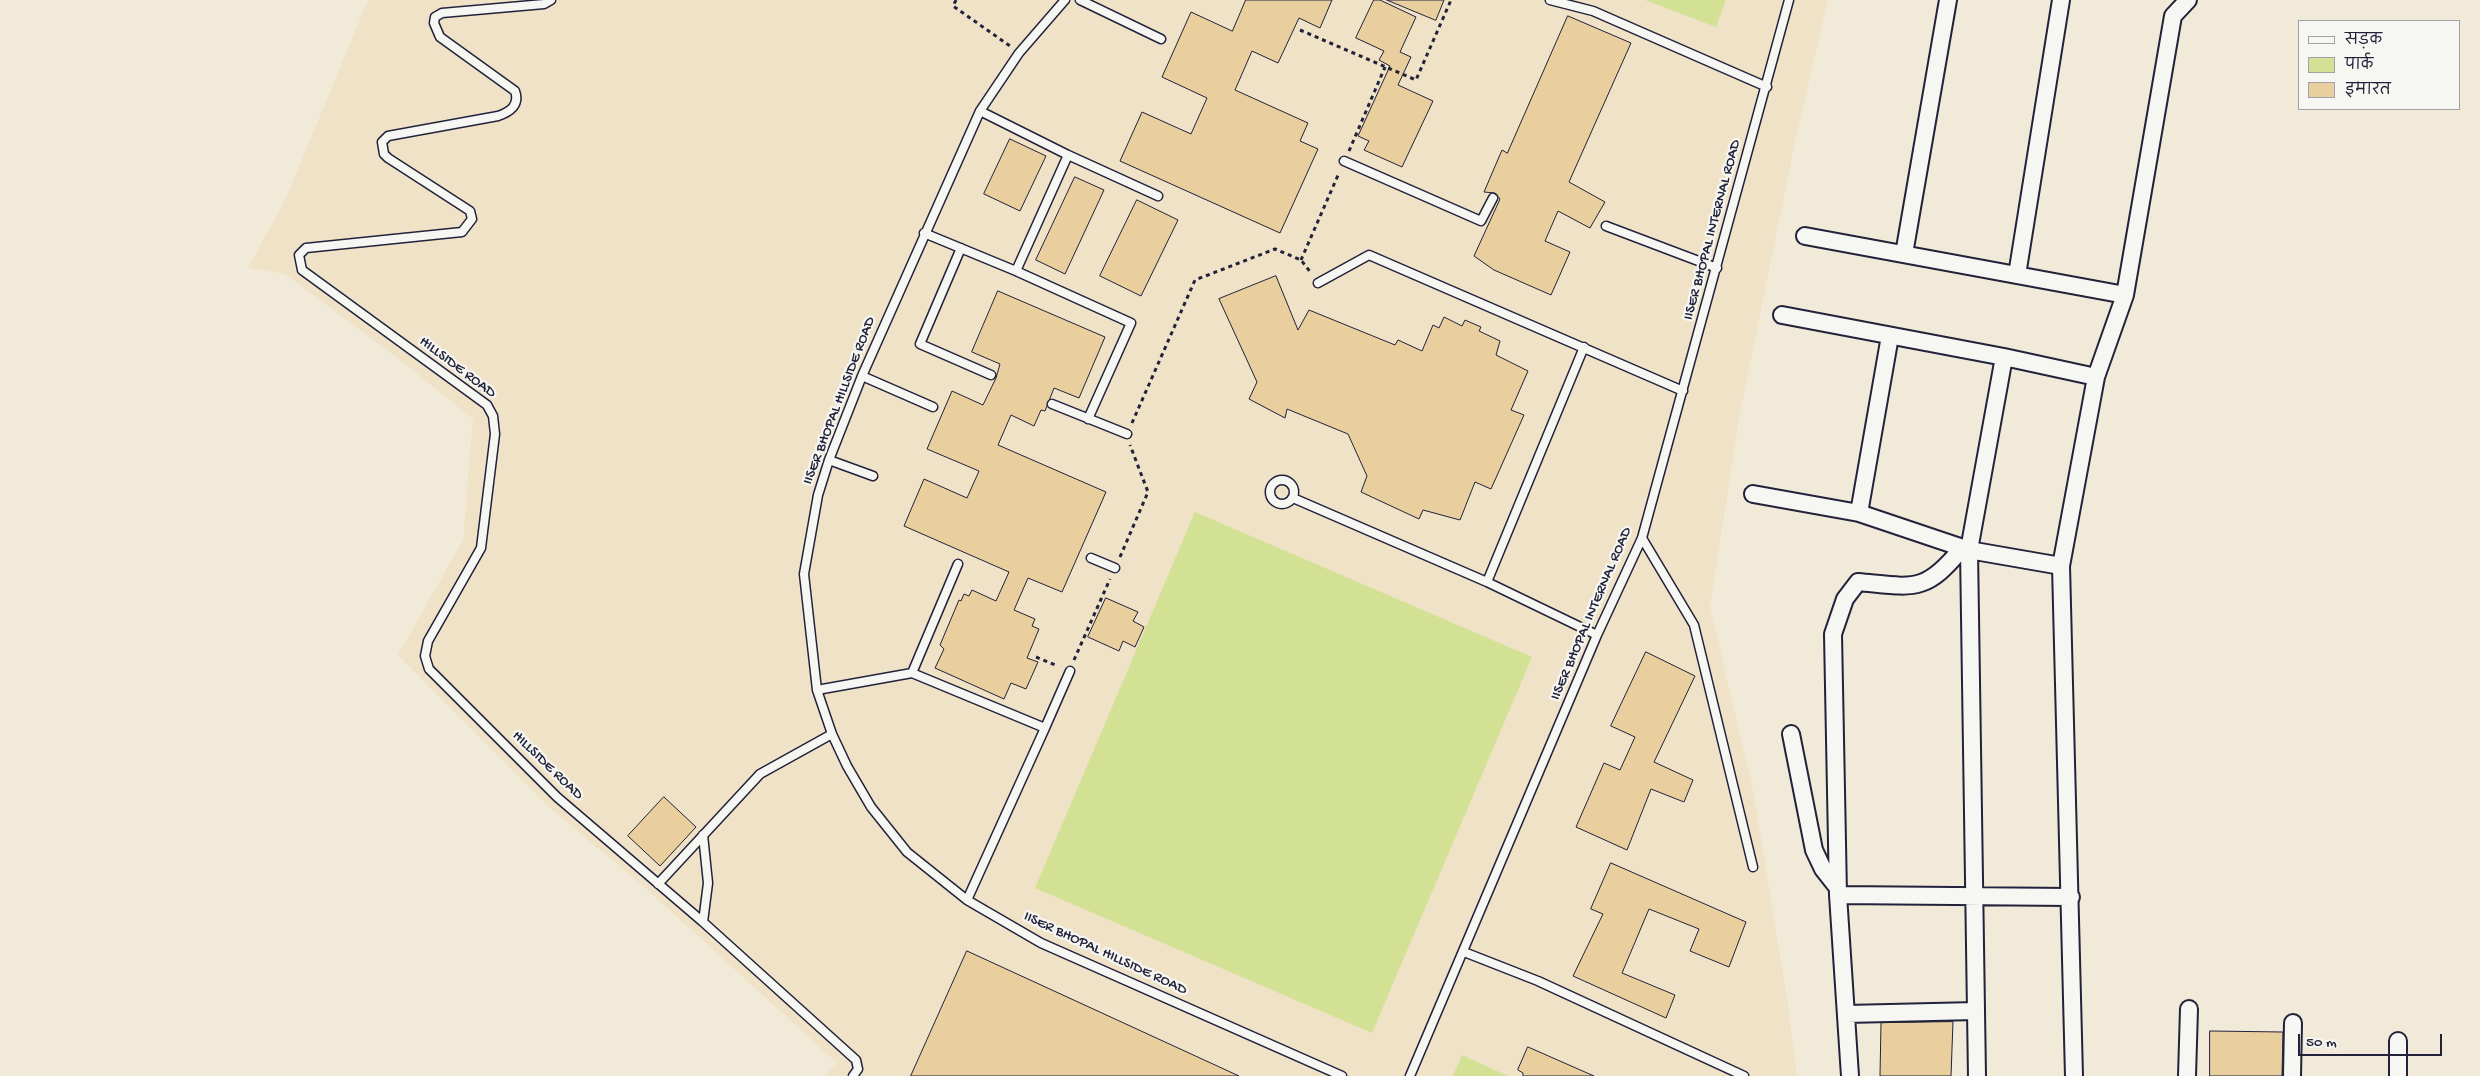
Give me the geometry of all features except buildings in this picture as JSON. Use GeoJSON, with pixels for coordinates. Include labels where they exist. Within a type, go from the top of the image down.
{"type":"FeatureCollection","features":[{"type":"Feature","properties":{"kind":"street"},"geometry":{"type":"LineString","coordinates":[[1904,254],[1948,0]]}},
{"type":"Feature","properties":{"kind":"street"},"geometry":{"type":"LineString","coordinates":[[2017,275],[2062,0]]}},
{"type":"Feature","properties":{"kind":"street"},"geometry":{"type":"LineString","coordinates":[[2074,1076],[2071,897],[2061,566],[2096,377],[2125,295],[2173,16],[2188,0]]}},
{"type":"Feature","properties":{"kind":"street"},"geometry":{"type":"LineString","coordinates":[[1805,236],[2125,295]]}},
{"type":"Feature","properties":{"kind":"street"},"geometry":{"type":"LineString","coordinates":[[1782,315],[2004,357],[2096,377]]}},
{"type":"Feature","properties":{"kind":"street"},"geometry":{"type":"LineString","coordinates":[[1859,512],[1890,336]]}},
{"type":"Feature","properties":{"kind":"street"},"geometry":{"type":"LineString","coordinates":[[1977,1076],[1975,896],[1966,549],[2004,357]]}},
{"type":"Feature","properties":{"kind":"street"},"geometry":{"type":"LineString","coordinates":[[1753,494],[1859,512],[1966,549],[2061,566]]}},
{"type":"Feature","properties":{"kind":"street"},"geometry":{"type":"LineString","coordinates":[[1850,1076],[1838,891],[1833,634],[1838,616],[1846,599],[1858,582],[1906,586],[1920,584],[1944,571],[1966,549]]}},
{"type":"Feature","properties":{"kind":"street"},"geometry":{"type":"LineString","coordinates":[[1791,734],[1814,850],[1823,869],[1838,891]]}},
{"type":"Feature","properties":{"kind":"street"},"geometry":{"type":"LineString","coordinates":[[1838,891],[2071,897]]}},
{"type":"Feature","properties":{"kind":"street"},"geometry":{"type":"LineString","coordinates":[[2187,1076],[2189,1009]]}},
{"type":"Feature","properties":{"kind":"street"},"geometry":{"type":"LineString","coordinates":[[1846,1014],[1976,1011]]}},
{"type":"Feature","properties":{"kind":"street"},"geometry":{"type":"LineString","coordinates":[[2292,1076],[2293,1023]]}},
{"type":"Feature","properties":{"kind":"street"},"geometry":{"type":"LineString","coordinates":[[2398,1041],[2398,1076]]}},
{"type":"Feature","properties":{"kind":"lane","name":"HILLSIDE ROAD"},"geometry":{"type":"LineString","coordinates":[[551,0],[544,4],[442,13],[435,17],[434,23],[440,37],[514,91],[517,98],[515,106],[508,113],[498,116],[388,136],[382,142],[384,154],[388,158],[470,211],[472,220],[467,228],[462,232],[306,248],[299,255],[298,261],[302,270],[487,404],[491,411],[495,434],[483,542],[428,641],[425,650],[426,662],[430,669],[558,797],[703,922],[856,1060],[858,1069],[853,1076]]}},
{"type":"Feature","properties":{"kind":"lane","name":"IISER BHOPAL HILLSIDE ROAD"},"geometry":{"type":"LineString","coordinates":[[1065,0],[1019,52],[980,111],[924,233],[862,376],[829,460],[818,494],[804,574],[806,611],[817,690],[832,734],[847,766],[871,807],[907,852],[967,900],[1041,943],[1342,1076]]}},
{"type":"Feature","properties":{"kind":"lane"},"geometry":{"type":"LineString","coordinates":[[1080,0],[1161,39]]}},
{"type":"Feature","properties":{"kind":"lane"},"geometry":{"type":"LineString","coordinates":[[1550,0],[1593,11],[1767,86]]}},
{"type":"Feature","properties":{"kind":"lane","name":"IISER BHOPAL INTERNAL ROAD"},"geometry":{"type":"LineString","coordinates":[[1410,1076],[1597,635],[1642,538],[1789,0]]}},
{"type":"Feature","properties":{"kind":"lane"},"geometry":{"type":"LineString","coordinates":[[980,111],[1068,155],[1158,196]]}},
{"type":"Feature","properties":{"kind":"lane"},"geometry":{"type":"LineString","coordinates":[[1016,270],[1068,155]]}},
{"type":"Feature","properties":{"kind":"lane"},"geometry":{"type":"LineString","coordinates":[[1344,161],[1481,221],[1493,198]]}},
{"type":"Feature","properties":{"kind":"lane"},"geometry":{"type":"LineString","coordinates":[[1606,226],[1717,268]]}},
{"type":"Feature","properties":{"kind":"lane"},"geometry":{"type":"LineString","coordinates":[[924,233],[1016,270],[1131,323],[1088,419]]}},
{"type":"Feature","properties":{"kind":"lane"},"geometry":{"type":"LineString","coordinates":[[960,248],[920,344],[991,375]]}},
{"type":"Feature","properties":{"kind":"lane"},"geometry":{"type":"LineString","coordinates":[[1318,283],[1369,256],[1683,391]]}},
{"type":"Feature","properties":{"kind":"lane"},"geometry":{"type":"LineString","coordinates":[[1487,582],[1584,347]]}},
{"type":"Feature","properties":{"kind":"lane"},"geometry":{"type":"LineString","coordinates":[[862,376],[933,407]]}},
{"type":"Feature","properties":{"kind":"lane"},"geometry":{"type":"LineString","coordinates":[[1052,404],[1127,434]]}},
{"type":"Feature","properties":{"kind":"lane"},"geometry":{"type":"LineString","coordinates":[[829,460],[873,476]]}},
{"type":"Feature","properties":{"kind":"lane"},"geometry":{"type":"LineString","coordinates":[[1293,498],[1487,582],[1597,635]]}},
{"type":"Feature","properties":{"kind":"lane"},"geometry":{"type":"LineString","coordinates":[[1642,538],[1694,625],[1753,867]]}},
{"type":"Feature","properties":{"kind":"lane"},"geometry":{"type":"LineString","coordinates":[[1091,558],[1115,568]]}},
{"type":"Feature","properties":{"kind":"lane"},"geometry":{"type":"LineString","coordinates":[[912,673],[958,564]]}},
{"type":"Feature","properties":{"kind":"lane"},"geometry":{"type":"LineString","coordinates":[[967,900],[1070,671]]}},
{"type":"Feature","properties":{"kind":"lane"},"geometry":{"type":"LineString","coordinates":[[817,690],[912,673],[1045,728]]}},
{"type":"Feature","properties":{"kind":"lane"},"geometry":{"type":"LineString","coordinates":[[658,884],[760,774],[832,734]]}},
{"type":"Feature","properties":{"kind":"lane"},"geometry":{"type":"LineString","coordinates":[[703,835],[708,883],[703,922]]}},
{"type":"Feature","properties":{"kind":"lane"},"geometry":{"type":"LineString","coordinates":[[1464,952],[1538,981],[1744,1076]]}},
{"type":"Feature","properties":{"kind":"path"},"geometry":{"type":"LineString","coordinates":[[956,0],[953,6],[1019,52]]}},
{"type":"Feature","properties":{"kind":"path"},"geometry":{"type":"LineString","coordinates":[[1300,30],[1416,80],[1451,0]]}},
{"type":"Feature","properties":{"kind":"path"},"geometry":{"type":"LineString","coordinates":[[1036,657],[1070,671],[1148,492],[1127,434],[1195,280],[1275,249],[1301,260]]}},
{"type":"Feature","properties":{"kind":"shaded area"},"geometry":{"type":"Polygon","coordinates":[[[368,0],[1828,0],[1795,142],[1739,419],[1710,606],[1754,795],[1787,998],[1797,1076],[825,1076],[837,1063],[642,885],[550,808],[398,655],[463,540],[473,419],[401,361],[285,274],[248,268],[287,196],[368,0]]]}},
{"type":"Feature","properties":{"kind":"green space"},"geometry":{"type":"Polygon","coordinates":[[[1645,0],[1726,0],[1716,27],[1645,0]]]}},
{"type":"Feature","properties":{"kind":"green space"},"geometry":{"type":"Polygon","coordinates":[[[1195,512],[1532,657],[1372,1033],[1035,888],[1195,512]]]}},
{"type":"Feature","properties":{"kind":"green space"},"geometry":{"type":"Polygon","coordinates":[[[1462,1055],[1508,1076],[1453,1076],[1462,1055]]]}}]}
